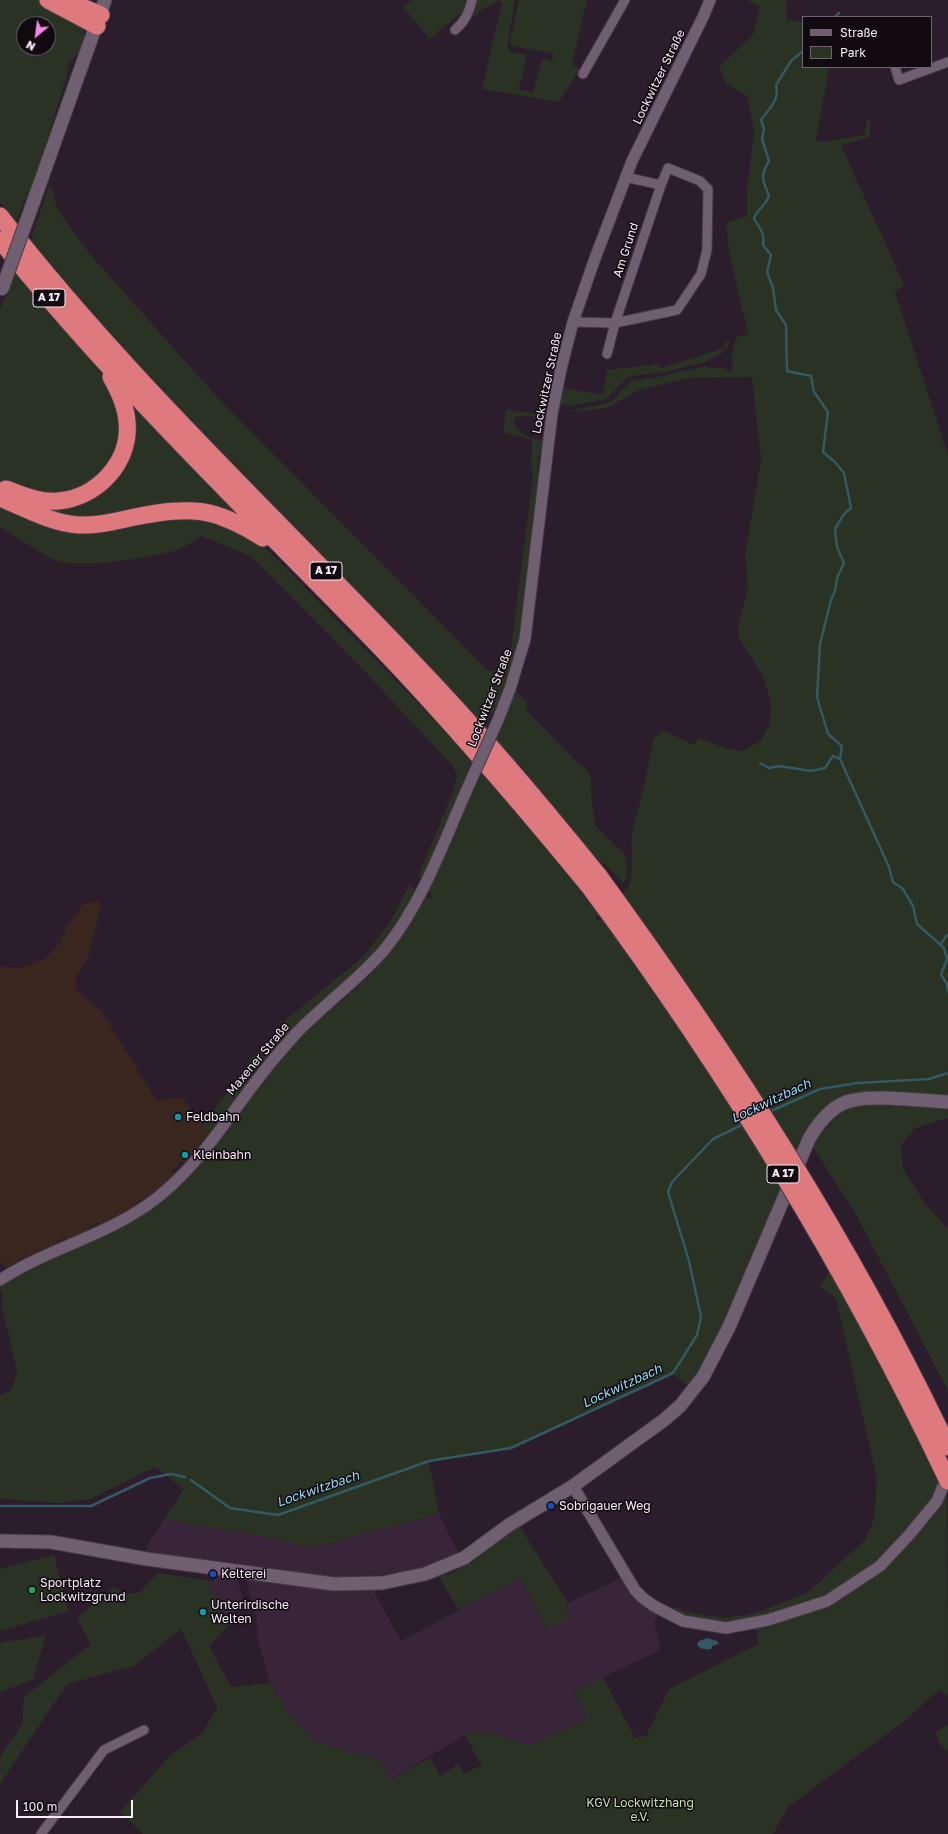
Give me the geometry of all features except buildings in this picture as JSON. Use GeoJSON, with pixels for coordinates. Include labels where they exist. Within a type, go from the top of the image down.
{"type":"FeatureCollection","features":[{"type":"Feature","properties":{"kind":"highway"},"geometry":{"type":"LineString","coordinates":[[48,0],[101,14]]}},
{"type":"Feature","properties":{"kind":"highway"},"geometry":{"type":"LineString","coordinates":[[78,2],[101,14]]}},
{"type":"Feature","properties":{"kind":"highway","name":"A 17"},"geometry":{"type":"LineString","coordinates":[[0,216],[62,291],[147,386],[420,668],[540,803],[593,880],[657,981],[738,1102],[792,1187],[824,1242],[904,1390],[948,1480]]}},
{"type":"Feature","properties":{"kind":"highway","name":"A 17"},"geometry":{"type":"LineString","coordinates":[[0,240],[34,281],[100,355],[232,497],[375,643],[460,734],[527,811],[593,880],[710,1033],[806,1182],[863,1280],[919,1386],[948,1447]]}},
{"type":"Feature","properties":{"kind":"highway"},"geometry":{"type":"LineString","coordinates":[[0,486],[39,500],[59,501],[87,493],[112,472],[123,454],[126,444],[128,423],[118,389],[100,355]]}},
{"type":"Feature","properties":{"kind":"highway"},"geometry":{"type":"LineString","coordinates":[[0,498],[48,518],[78,525],[107,523],[178,511],[193,510],[219,514],[238,522],[288,554]]}},
{"type":"Feature","properties":{"kind":"main road"},"geometry":{"type":"LineString","coordinates":[[1,291],[101,14]]}},
{"type":"Feature","properties":{"kind":"main road"},"geometry":{"type":"LineString","coordinates":[[0,1541],[51,1542],[147,1559],[334,1584],[382,1583],[425,1574],[444,1568],[464,1558],[509,1525],[573,1486],[664,1420],[680,1406],[703,1377],[728,1327],[809,1140],[822,1121],[832,1110],[845,1102],[880,1098],[948,1102]]}},
{"type":"Feature","properties":{"kind":"street"},"geometry":{"type":"LineString","coordinates":[[455,30],[469,14],[472,0]]}},
{"type":"Feature","properties":{"kind":"street"},"geometry":{"type":"LineString","coordinates":[[582,74],[625,0]]}},
{"type":"Feature","properties":{"kind":"street","name":"Lockwitzer Straße"},"geometry":{"type":"LineString","coordinates":[[468,787],[510,689],[525,639],[552,414],[561,369],[574,322],[625,177],[710,0]]}},
{"type":"Feature","properties":{"kind":"street"},"geometry":{"type":"LineString","coordinates":[[932,68],[948,62]]}},
{"type":"Feature","properties":{"kind":"street"},"geometry":{"type":"LineString","coordinates":[[895,68],[899,80],[932,68]]}},
{"type":"Feature","properties":{"kind":"street","name":"Am Grund"},"geometry":{"type":"LineString","coordinates":[[574,322],[615,323],[677,310],[701,274],[707,250],[708,189],[700,181],[668,168],[615,323],[607,354]]}},
{"type":"Feature","properties":{"kind":"street"},"geometry":{"type":"LineString","coordinates":[[625,177],[661,185]]}},
{"type":"Feature","properties":{"kind":"street","name":"Maxener Straße"},"geometry":{"type":"LineString","coordinates":[[0,1280],[12,1272],[67,1246],[111,1228],[158,1198],[183,1175],[238,1103],[290,1040],[310,1019],[365,971],[386,947],[407,918],[424,886],[468,787]]}},
{"type":"Feature","properties":{"kind":"street"},"geometry":{"type":"LineString","coordinates":[[573,1486],[635,1590],[643,1598],[654,1606],[683,1621],[726,1628],[768,1620],[827,1602],[880,1566],[937,1501],[943,1486],[948,1462]]}},
{"type":"Feature","properties":{"kind":"street"},"geometry":{"type":"LineString","coordinates":[[41,1834],[104,1750],[144,1730]]}},
{"type":"Feature","properties":{"kind":"shaded area"},"geometry":{"type":"Polygon","coordinates":[[[101,901],[87,960],[77,975],[75,987],[78,992],[100,1009],[157,1101],[182,1097],[210,1135],[188,1162],[182,1162],[172,1170],[176,1177],[156,1195],[102,1226],[98,1223],[89,1227],[87,1231],[68,1240],[65,1238],[56,1242],[56,1246],[9,1270],[0,1261],[0,966],[19,968],[46,958],[60,943],[67,927],[83,904],[101,901]]]}},
{"type":"Feature","properties":{"kind":"shaded area"},"geometry":{"type":"Polygon","coordinates":[[[439,1514],[459,1555],[424,1569],[353,1579],[334,1578],[271,1568],[146,1552],[149,1542],[164,1519],[273,1538],[306,1547],[338,1542],[439,1514]]]}},
{"type":"Feature","properties":{"kind":"shaded area"},"geometry":{"type":"Polygon","coordinates":[[[219,1575],[236,1577],[246,1608],[224,1615],[206,1580],[213,1581],[219,1575]]]}},
{"type":"Feature","properties":{"kind":"shaded area"},"geometry":{"type":"Polygon","coordinates":[[[246,1578],[342,1591],[373,1590],[401,1641],[520,1578],[547,1630],[566,1610],[568,1603],[622,1578],[631,1595],[647,1607],[659,1612],[654,1623],[660,1646],[658,1651],[574,1691],[587,1719],[529,1746],[484,1731],[465,1735],[391,1779],[379,1760],[316,1742],[292,1718],[270,1683],[258,1640],[256,1616],[246,1578]]]}},
{"type":"Feature","properties":{"kind":"green space"},"geometry":{"type":"Polygon","coordinates":[[[0,0],[39,0],[79,25],[83,30],[85,38],[80,52],[69,63],[65,82],[28,201],[24,200],[16,223],[0,202],[0,0]]]}},
{"type":"Feature","properties":{"kind":"green space"},"geometry":{"type":"Polygon","coordinates":[[[412,0],[468,0],[463,11],[430,39],[403,7],[412,0]]]}},
{"type":"Feature","properties":{"kind":"green space"},"geometry":{"type":"Polygon","coordinates":[[[476,0],[515,0],[507,48],[512,52],[527,55],[519,89],[533,93],[542,59],[552,61],[554,54],[513,46],[510,42],[519,0],[587,0],[572,64],[580,69],[559,102],[482,89],[502,3],[498,1],[480,11],[472,19],[476,0]]]}},
{"type":"Feature","properties":{"kind":"green space"},"geometry":{"type":"Polygon","coordinates":[[[746,0],[786,0],[787,20],[802,22],[802,68],[829,68],[816,141],[831,141],[865,135],[867,120],[871,120],[869,137],[841,145],[904,285],[895,292],[948,455],[948,1098],[830,1107],[710,1356],[689,1387],[673,1374],[511,1448],[429,1461],[439,1514],[338,1542],[306,1547],[273,1538],[164,1519],[184,1489],[155,1467],[90,1499],[58,1503],[0,1499],[0,1395],[11,1391],[17,1372],[1,1302],[3,1295],[0,1289],[0,1284],[160,1200],[179,1186],[203,1159],[277,1062],[311,1025],[343,1000],[369,976],[408,927],[423,899],[426,897],[431,898],[432,894],[429,892],[428,888],[472,789],[474,789],[482,773],[582,890],[580,892],[599,914],[595,918],[598,921],[628,887],[631,880],[632,833],[654,738],[663,731],[694,745],[699,738],[725,748],[743,751],[760,741],[769,726],[771,704],[763,676],[739,638],[738,626],[748,587],[745,554],[761,460],[752,377],[689,378],[639,390],[611,406],[602,409],[564,412],[611,402],[630,382],[637,380],[702,367],[724,368],[727,371],[733,371],[732,351],[737,336],[748,334],[729,251],[726,223],[747,216],[747,191],[754,133],[748,97],[726,83],[719,67],[753,35],[760,7],[746,0]]]}},
{"type":"Feature","properties":{"kind":"green space"},"geometry":{"type":"Polygon","coordinates":[[[49,185],[58,210],[89,253],[218,398],[488,671],[505,669],[510,656],[533,476],[531,465],[532,440],[503,432],[506,410],[546,415],[515,417],[514,423],[520,431],[526,436],[543,440],[544,442],[538,459],[538,485],[523,625],[509,680],[496,711],[493,711],[484,727],[120,344],[31,240],[49,185]]]}},
{"type":"Feature","properties":{"kind":"green space"},"geometry":{"type":"Polygon","coordinates":[[[15,273],[103,376],[123,424],[110,468],[71,494],[26,492],[0,481],[0,309],[15,273]]]}},
{"type":"Feature","properties":{"kind":"green space"},"geometry":{"type":"Polygon","coordinates":[[[730,340],[727,348],[721,354],[705,362],[665,372],[631,376],[606,399],[570,406],[560,404],[564,388],[603,395],[607,370],[658,364],[661,368],[724,348],[725,342],[730,340]]]}},
{"type":"Feature","properties":{"kind":"green space"},"geometry":{"type":"Polygon","coordinates":[[[135,407],[241,517],[230,514],[79,521],[20,499],[102,490],[131,410],[135,407]]]}},
{"type":"Feature","properties":{"kind":"green space"},"geometry":{"type":"Polygon","coordinates":[[[0,501],[39,518],[192,514],[248,533],[277,559],[421,706],[472,761],[462,784],[464,785],[425,875],[422,877],[418,876],[453,793],[457,776],[453,766],[353,659],[251,556],[201,536],[189,545],[180,549],[154,556],[99,563],[67,563],[41,553],[0,527],[0,501]]]}},
{"type":"Feature","properties":{"kind":"green space"},"geometry":{"type":"Polygon","coordinates":[[[515,691],[526,700],[527,711],[578,763],[586,769],[591,776],[592,802],[596,827],[626,856],[627,877],[623,884],[605,863],[602,865],[496,740],[504,723],[501,722],[515,691]]]}},
{"type":"Feature","properties":{"kind":"green space"},"geometry":{"type":"Polygon","coordinates":[[[410,884],[416,893],[384,943],[210,1135],[203,1126],[250,1060],[287,1019],[364,956],[391,920],[410,884]]]}},
{"type":"Feature","properties":{"kind":"green space"},"geometry":{"type":"Polygon","coordinates":[[[879,1102],[948,1106],[948,1118],[915,1128],[901,1146],[903,1169],[926,1205],[948,1229],[948,1391],[858,1218],[813,1147],[826,1125],[838,1113],[846,1109],[879,1102]]]}},
{"type":"Feature","properties":{"kind":"green space","name":"KGV Lockwitzhang e.V."},"geometry":{"type":"Polygon","coordinates":[[[836,1259],[947,1482],[948,1697],[940,1689],[907,1719],[788,1807],[773,1834],[143,1834],[120,1812],[170,1756],[203,1732],[217,1707],[181,1629],[134,1666],[67,1684],[0,1784],[0,1757],[22,1724],[24,1697],[91,1644],[77,1618],[114,1587],[125,1594],[139,1593],[158,1573],[206,1580],[229,1625],[209,1646],[231,1687],[270,1683],[292,1718],[316,1742],[379,1760],[391,1779],[430,1758],[440,1776],[458,1764],[465,1774],[481,1765],[465,1735],[484,1731],[529,1746],[587,1719],[574,1691],[603,1677],[635,1738],[646,1736],[669,1689],[758,1644],[756,1621],[728,1625],[677,1614],[672,1612],[675,1606],[683,1611],[723,1618],[755,1613],[807,1593],[865,1540],[874,1519],[877,1479],[836,1298],[820,1287],[836,1259]]]}},
{"type":"Feature","properties":{"kind":"green space"},"geometry":{"type":"Polygon","coordinates":[[[518,1524],[568,1603],[566,1610],[569,1619],[547,1630],[520,1578],[459,1610],[438,1576],[455,1572],[518,1524]]]}},
{"type":"Feature","properties":{"kind":"green space","name":"Sportplatz Lockwitzgrund"},"geometry":{"type":"Polygon","coordinates":[[[54,1555],[69,1611],[0,1631],[0,1569],[54,1555]]]}},
{"type":"Feature","properties":{"kind":"green space"},"geometry":{"type":"Polygon","coordinates":[[[46,1635],[33,1680],[0,1692],[0,1643],[46,1635]]]}},
{"type":"Feature","properties":{"kind":"green space"},"geometry":{"type":"Polygon","coordinates":[[[948,1724],[948,1753],[940,1744],[935,1732],[948,1724]]]}},
{"type":"Feature","properties":{"kind":"water"},"geometry":{"type":"Polygon","coordinates":[[[707,1638],[717,1641],[719,1644],[712,1646],[711,1649],[701,1648],[697,1645],[699,1641],[707,1638]]]}},
{"type":"Feature","properties":{"kind":"waterway"},"geometry":{"type":"LineString","coordinates":[[836,16],[839,13]]}},
{"type":"Feature","properties":{"kind":"waterway"},"geometry":{"type":"LineString","coordinates":[[802,52],[791,61],[776,85],[777,91],[775,100],[761,120],[764,129],[762,139],[769,161],[764,171],[763,178],[769,195],[768,199],[757,212],[754,219],[763,234],[763,245],[771,255],[767,272],[773,288],[776,310],[786,325],[787,371],[811,376],[814,392],[828,412],[823,452],[835,462],[844,473],[851,508],[844,514],[835,529],[837,547],[844,563],[837,578],[835,591],[831,600],[820,644],[817,697],[828,734],[842,746],[840,759],[889,867],[893,882],[903,889],[913,906],[917,924],[944,948],[947,959],[941,975],[947,984],[948,992]]}},
{"type":"Feature","properties":{"kind":"waterway"},"geometry":{"type":"LineString","coordinates":[[760,763],[769,768],[779,766],[811,771],[825,768],[833,756],[840,759]]}},
{"type":"Feature","properties":{"kind":"waterway"},"geometry":{"type":"LineString","coordinates":[[940,945],[947,935]]}},
{"type":"Feature","properties":{"kind":"waterway","name":"Lockwitzbach"},"geometry":{"type":"LineString","coordinates":[[769,1112],[820,1089],[857,1083],[929,1079],[948,1073]]}},
{"type":"Feature","properties":{"kind":"waterway","name":"Lockwitzbach"},"geometry":{"type":"LineString","coordinates":[[191,1480],[230,1508],[278,1515],[429,1461],[511,1448],[673,1373],[697,1335],[701,1317],[689,1261],[668,1192],[672,1182],[713,1139],[744,1124]]}},
{"type":"Feature","properties":{"kind":"waterway","name":"Lockwitzbach"},"geometry":{"type":"LineString","coordinates":[[0,1506],[91,1506],[150,1478],[171,1474],[185,1477]]}},
{"type":"Feature","properties":{"kind":"place","name":"Feldbahn"},"geometry":{"type":"Point","coordinates":[178,1117]}},
{"type":"Feature","properties":{"kind":"place","name":"Kleinbahn"},"geometry":{"type":"Point","coordinates":[185,1155]}},
{"type":"Feature","properties":{"kind":"place","name":"Sobrigauer Weg"},"geometry":{"type":"Point","coordinates":[551,1506]}},
{"type":"Feature","properties":{"kind":"place","name":"Kelterei"},"geometry":{"type":"Point","coordinates":[213,1574]}},
{"type":"Feature","properties":{"kind":"place","name":"Sportplatz Lockwitzgrund"},"geometry":{"type":"Point","coordinates":[32,1590]}},
{"type":"Feature","properties":{"kind":"place","name":"Unterirdische Welten"},"geometry":{"type":"Point","coordinates":[203,1612]}}]}
